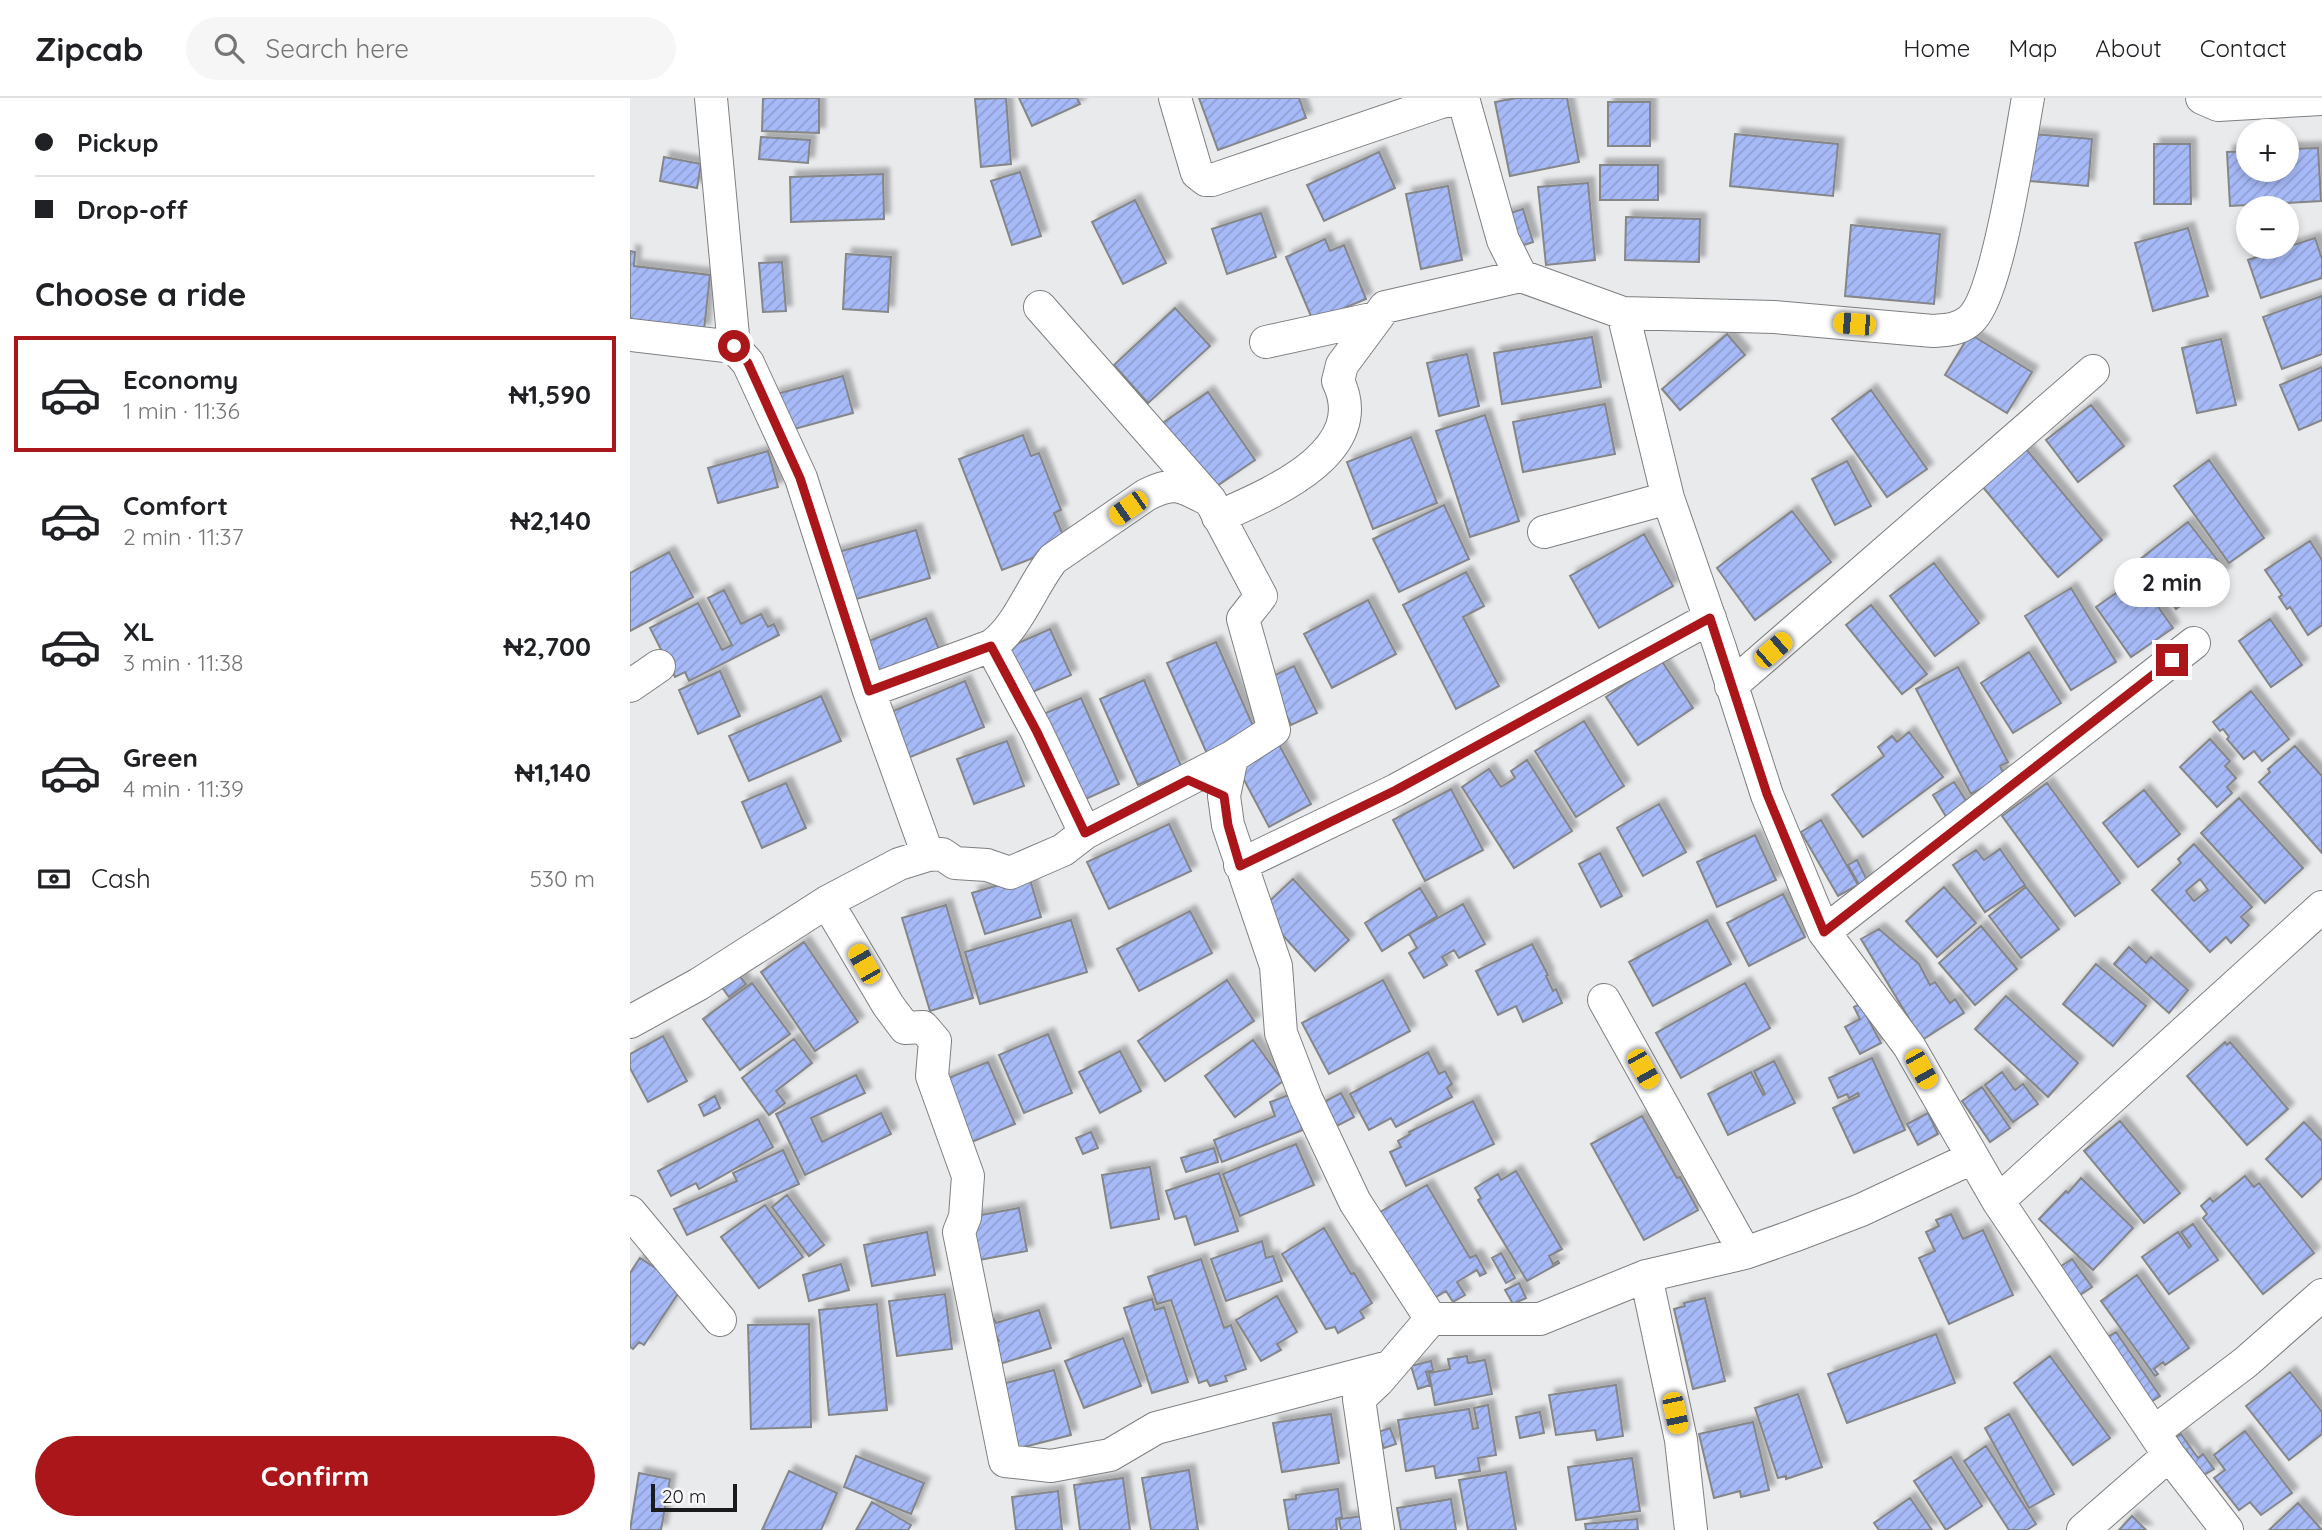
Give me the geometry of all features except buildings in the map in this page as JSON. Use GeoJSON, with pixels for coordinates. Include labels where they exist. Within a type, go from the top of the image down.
{"type":"FeatureCollection","features":[{"type":"Feature","properties":{"kind":"street"},"geometry":{"type":"LineString","coordinates":[[711,98],[734,346],[748,363],[800,478],[869,691],[928,855]]}},
{"type":"Feature","properties":{"kind":"street"},"geometry":{"type":"LineString","coordinates":[[1175,98],[1197,173],[1206,180],[1441,102],[1463,98],[1503,240],[1521,276]]}},
{"type":"Feature","properties":{"kind":"street"},"geometry":{"type":"LineString","coordinates":[[869,691],[991,646],[1003,638],[1042,572],[1053,559],[1162,486],[1180,486],[1214,508],[1281,489],[1317,463],[1333,444],[1341,425],[1345,405],[1343,391],[1338,382],[1342,365],[1385,307],[1521,276],[1623,313],[1774,317],[1933,331],[1954,330],[1971,320],[1990,282],[2004,230],[2028,98]]}},
{"type":"Feature","properties":{"kind":"street"},"geometry":{"type":"LineString","coordinates":[[2202,98],[2218,105],[2322,99]]}},
{"type":"Feature","properties":{"kind":"street"},"geometry":{"type":"LineString","coordinates":[[630,1022],[699,984],[827,902],[899,864],[942,853],[955,863],[987,866],[1010,873],[1063,850],[1085,833],[1232,757],[1274,730],[1243,619],[1261,596],[1214,508],[1040,307]]}},
{"type":"Feature","properties":{"kind":"street"},"geometry":{"type":"LineString","coordinates":[[1623,313],[1668,498],[1767,794],[1824,932],[1909,1046],[1998,1201],[2161,1443],[2227,1530]]}},
{"type":"Feature","properties":{"kind":"street"},"geometry":{"type":"LineString","coordinates":[[1266,342],[1376,318]]}},
{"type":"Feature","properties":{"kind":"street"},"geometry":{"type":"LineString","coordinates":[[630,335],[734,346]]}},
{"type":"Feature","properties":{"kind":"street"},"geometry":{"type":"LineString","coordinates":[[1731,686],[2093,371]]}},
{"type":"Feature","properties":{"kind":"street"},"geometry":{"type":"LineString","coordinates":[[1544,532],[1668,498]]}},
{"type":"Feature","properties":{"kind":"street"},"geometry":{"type":"LineString","coordinates":[[1240,866],[1396,790],[1710,618]]}},
{"type":"Feature","properties":{"kind":"street"},"geometry":{"type":"LineString","coordinates":[[1824,932],[2194,643]]}},
{"type":"Feature","properties":{"kind":"street"},"geometry":{"type":"LineString","coordinates":[[991,646],[1036,730],[1085,833]]}},
{"type":"Feature","properties":{"kind":"street"},"geometry":{"type":"LineString","coordinates":[[630,685],[659,666]]}},
{"type":"Feature","properties":{"kind":"street"},"geometry":{"type":"LineString","coordinates":[[1232,757],[1224,796],[1228,825],[1276,966],[1281,1032],[1306,1098],[1355,1202],[1431,1319]]}},
{"type":"Feature","properties":{"kind":"street"},"geometry":{"type":"LineString","coordinates":[[1188,780],[1224,796]]}},
{"type":"Feature","properties":{"kind":"street"},"geometry":{"type":"LineString","coordinates":[[827,902],[888,1005],[905,1028],[923,1027],[934,1041],[932,1076],[968,1176],[965,1217],[959,1231],[1006,1461],[1051,1466],[1110,1455],[1156,1427],[1389,1367]]}},
{"type":"Feature","properties":{"kind":"street"},"geometry":{"type":"LineString","coordinates":[[1998,1201],[2322,907]]}},
{"type":"Feature","properties":{"kind":"street"},"geometry":{"type":"LineString","coordinates":[[1604,1000],[1745,1253]]}},
{"type":"Feature","properties":{"kind":"street"},"geometry":{"type":"LineString","coordinates":[[1378,1530],[1359,1399],[1431,1319],[1539,1319],[1646,1276],[1745,1253],[1861,1210],[1972,1158]]}},
{"type":"Feature","properties":{"kind":"street"},"geometry":{"type":"LineString","coordinates":[[630,1212],[719,1320]]}},
{"type":"Feature","properties":{"kind":"street"},"geometry":{"type":"LineString","coordinates":[[1646,1276],[1681,1440],[1690,1530]]}},
{"type":"Feature","properties":{"kind":"street"},"geometry":{"type":"LineString","coordinates":[[2083,1530],[2161,1443],[2246,1362],[2322,1295]]}},
{"type":"Feature","properties":{"kind":"route"},"geometry":{"type":"LineString","coordinates":[[734,346],[748,363],[800,478],[869,691],[991,646],[1036,730],[1085,833],[1188,780],[1224,796],[1228,825],[1240,866],[1396,790],[1710,618],[1767,794],[1824,932],[2172,660]]}}]}
